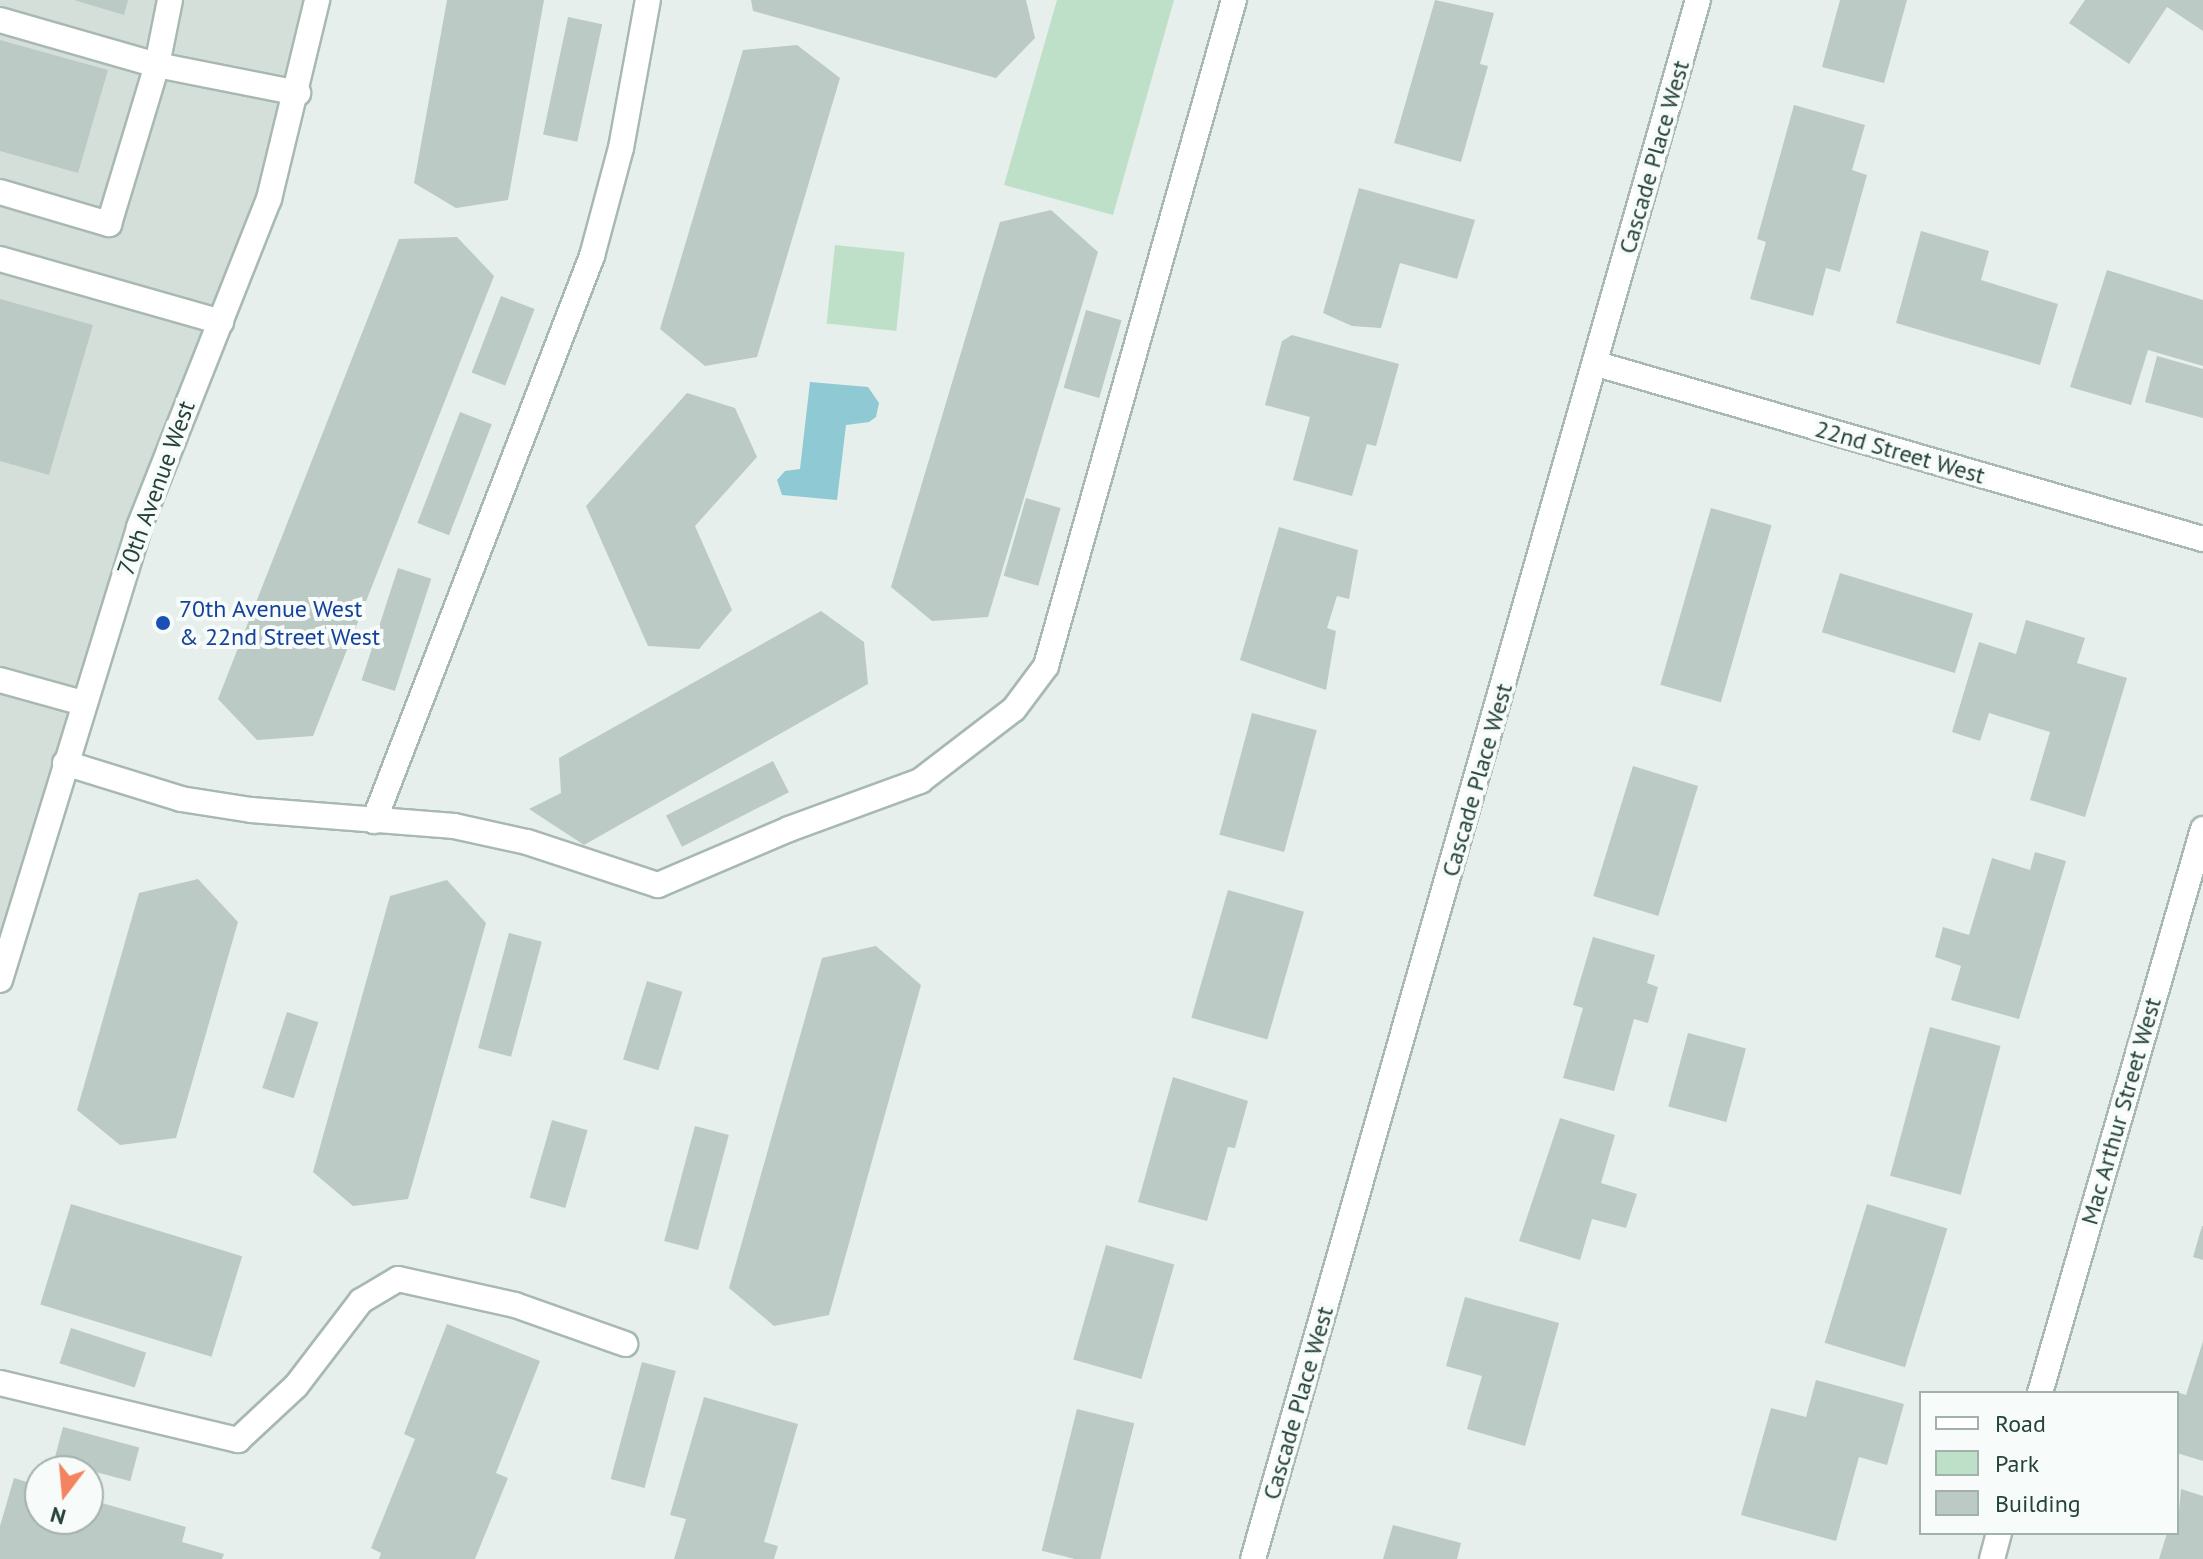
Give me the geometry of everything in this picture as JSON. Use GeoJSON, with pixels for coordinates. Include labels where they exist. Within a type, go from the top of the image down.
{"type":"FeatureCollection","features":[{"type":"Feature","properties":{"kind":"street"},"geometry":{"type":"LineString","coordinates":[[0,192],[109,224],[157,65],[170,0]]}},
{"type":"Feature","properties":{"kind":"street","name":"70th Avenue West"},"geometry":{"type":"LineString","coordinates":[[0,980],[83,703],[170,442],[269,199],[298,93],[317,0]]}},
{"type":"Feature","properties":{"kind":"street"},"geometry":{"type":"LineString","coordinates":[[374,821],[592,256],[621,148],[648,0]]}},
{"type":"Feature","properties":{"kind":"street"},"geometry":{"type":"LineString","coordinates":[[65,763],[181,799],[284,816],[454,826],[527,842],[658,885],[789,829],[920,781],[1014,709],[1046,666],[1234,0]]}},
{"type":"Feature","properties":{"kind":"street","name":"Cascade Place West"},"geometry":{"type":"LineString","coordinates":[[1253,1559],[1597,364],[1698,0]]}},
{"type":"Feature","properties":{"kind":"street"},"geometry":{"type":"LineString","coordinates":[[0,20],[157,65],[298,93]]}},
{"type":"Feature","properties":{"kind":"street"},"geometry":{"type":"LineString","coordinates":[[0,259],[221,322]]}},
{"type":"Feature","properties":{"kind":"street","name":"22nd Street West"},"geometry":{"type":"LineString","coordinates":[[1597,364],[2203,539]]}},
{"type":"Feature","properties":{"kind":"street"},"geometry":{"type":"LineString","coordinates":[[0,680],[83,703]]}},
{"type":"Feature","properties":{"kind":"street","name":"Mac Arthur Street West"},"geometry":{"type":"LineString","coordinates":[[2041,1391],[2203,829]]}},
{"type":"Feature","properties":{"kind":"street"},"geometry":{"type":"LineString","coordinates":[[0,1383],[238,1440],[296,1386],[361,1301],[398,1279],[515,1305],[625,1344]]}},
{"type":"Feature","properties":{"kind":"street"},"geometry":{"type":"LineString","coordinates":[[1992,1559],[1998,1535]]}},
{"type":"Feature","properties":{"kind":"shaded area"},"geometry":{"type":"Polygon","coordinates":[[[0,0],[317,0],[298,93],[170,442],[0,980],[0,0]]]}},
{"type":"Feature","properties":{"kind":"green space"},"geometry":{"type":"Polygon","coordinates":[[[1057,0],[1174,0],[1113,215],[1004,185],[1057,0]]]}},
{"type":"Feature","properties":{"kind":"green space"},"geometry":{"type":"Polygon","coordinates":[[[835,245],[905,252],[896,331],[827,324],[835,245]]]}},
{"type":"Feature","properties":{"kind":"water"},"geometry":{"type":"Polygon","coordinates":[[[810,382],[868,387],[879,403],[876,417],[869,422],[846,425],[837,500],[782,495],[777,480],[785,471],[800,469],[810,382]]]}},
{"type":"Feature","properties":{"kind":"building"},"geometry":{"type":"Polygon","coordinates":[[[74,0],[128,0],[124,15],[74,0]]]}},
{"type":"Feature","properties":{"kind":"building"},"geometry":{"type":"Polygon","coordinates":[[[447,0],[544,0],[508,200],[456,208],[414,183],[447,0]]]}},
{"type":"Feature","properties":{"kind":"building"},"geometry":{"type":"Polygon","coordinates":[[[751,0],[1026,0],[1035,38],[996,78],[753,11],[751,0]]]}},
{"type":"Feature","properties":{"kind":"building"},"geometry":{"type":"Polygon","coordinates":[[[1435,0],[1494,13],[1480,64],[1488,66],[1461,162],[1394,143],[1435,0]]]}},
{"type":"Feature","properties":{"kind":"building"},"geometry":{"type":"Polygon","coordinates":[[[1840,0],[1907,0],[1884,83],[1822,67],[1840,0]]]}},
{"type":"Feature","properties":{"kind":"building"},"geometry":{"type":"Polygon","coordinates":[[[2085,0],[2203,0],[2203,31],[2167,7],[2129,64],[2069,23],[2085,0]]]}},
{"type":"Feature","properties":{"kind":"building"},"geometry":{"type":"Polygon","coordinates":[[[568,17],[602,24],[577,142],[543,134],[568,17]]]}},
{"type":"Feature","properties":{"kind":"building"},"geometry":{"type":"Polygon","coordinates":[[[0,40],[108,70],[78,173],[0,151],[0,40]]]}},
{"type":"Feature","properties":{"kind":"building"},"geometry":{"type":"Polygon","coordinates":[[[797,45],[840,78],[757,357],[705,366],[660,329],[743,50],[797,45]]]}},
{"type":"Feature","properties":{"kind":"building"},"geometry":{"type":"Polygon","coordinates":[[[1794,105],[1865,125],[1852,170],[1867,175],[1840,272],[1826,268],[1813,316],[1750,299],[1766,242],[1757,239],[1794,105]]]}},
{"type":"Feature","properties":{"kind":"building"},"geometry":{"type":"Polygon","coordinates":[[[1359,188],[1475,220],[1457,279],[1400,263],[1381,328],[1352,326],[1323,313],[1359,188]]]}},
{"type":"Feature","properties":{"kind":"building"},"geometry":{"type":"Polygon","coordinates":[[[1051,210],[1098,252],[988,617],[932,621],[891,587],[1000,222],[1051,210]]]}},
{"type":"Feature","properties":{"kind":"building"},"geometry":{"type":"Polygon","coordinates":[[[1921,231],[1989,251],[1981,280],[2058,304],[2040,365],[1896,323],[1921,231]]]}},
{"type":"Feature","properties":{"kind":"building"},"geometry":{"type":"Polygon","coordinates":[[[457,237],[494,276],[313,736],[257,740],[218,699],[399,239],[457,237]]]}},
{"type":"Feature","properties":{"kind":"building"},"geometry":{"type":"Polygon","coordinates":[[[2107,270],[2203,300],[2203,366],[2148,350],[2131,405],[2070,387],[2107,270]]]}},
{"type":"Feature","properties":{"kind":"building"},"geometry":{"type":"Polygon","coordinates":[[[501,296],[535,309],[505,385],[472,373],[501,296]]]}},
{"type":"Feature","properties":{"kind":"building"},"geometry":{"type":"Polygon","coordinates":[[[0,299],[93,325],[49,475],[0,461],[0,299]]]}},
{"type":"Feature","properties":{"kind":"building"},"geometry":{"type":"Polygon","coordinates":[[[1086,310],[1122,320],[1099,398],[1064,388],[1086,310]]]}},
{"type":"Feature","properties":{"kind":"building"},"geometry":{"type":"Polygon","coordinates":[[[1292,335],[1399,364],[1376,446],[1367,444],[1352,496],[1293,480],[1310,417],[1265,405],[1282,341],[1292,335]]]}},
{"type":"Feature","properties":{"kind":"building"},"geometry":{"type":"Polygon","coordinates":[[[2157,356],[2203,369],[2203,418],[2145,402],[2157,356]]]}},
{"type":"Feature","properties":{"kind":"building"},"geometry":{"type":"Polygon","coordinates":[[[687,393],[735,408],[757,457],[695,526],[732,610],[699,649],[648,646],[586,506],[687,393]]]}},
{"type":"Feature","properties":{"kind":"building"},"geometry":{"type":"Polygon","coordinates":[[[460,412],[492,424],[449,535],[417,523],[460,412]]]}},
{"type":"Feature","properties":{"kind":"building"},"geometry":{"type":"Polygon","coordinates":[[[1026,498],[1061,508],[1038,586],[1004,576],[1026,498]]]}},
{"type":"Feature","properties":{"kind":"building"},"geometry":{"type":"Polygon","coordinates":[[[1711,508],[1772,525],[1721,702],[1660,685],[1711,508]]]}},
{"type":"Feature","properties":{"kind":"building"},"geometry":{"type":"Polygon","coordinates":[[[1279,527],[1358,550],[1349,599],[1337,596],[1327,628],[1336,631],[1326,690],[1240,660],[1279,527]]]}},
{"type":"Feature","properties":{"kind":"building"},"geometry":{"type":"Polygon","coordinates":[[[398,568],[431,579],[395,691],[362,680],[398,568]]]}},
{"type":"Feature","properties":{"kind":"building"},"geometry":{"type":"Polygon","coordinates":[[[1840,573],[1973,614],[1955,673],[1822,632],[1840,573]]]}},
{"type":"Feature","properties":{"kind":"building"},"geometry":{"type":"Polygon","coordinates":[[[821,611],[864,642],[868,684],[584,845],[529,809],[561,793],[559,758],[821,611]]]}},
{"type":"Feature","properties":{"kind":"building"},"geometry":{"type":"Polygon","coordinates":[[[2026,620],[2085,638],[2077,663],[2127,678],[2085,817],[2030,800],[2050,732],[1989,713],[1980,741],[1952,732],[1979,642],[2016,654],[2026,620]]]}},
{"type":"Feature","properties":{"kind":"building"},"geometry":{"type":"Polygon","coordinates":[[[1252,713],[1317,730],[1284,852],[1219,835],[1252,713]]]}},
{"type":"Feature","properties":{"kind":"building"},"geometry":{"type":"Polygon","coordinates":[[[773,761],[789,792],[682,847],[666,815],[773,761]]]}},
{"type":"Feature","properties":{"kind":"building"},"geometry":{"type":"Polygon","coordinates":[[[1633,766],[1698,786],[1658,916],[1593,896],[1633,766]]]}},
{"type":"Feature","properties":{"kind":"building"},"geometry":{"type":"Polygon","coordinates":[[[2035,852],[2066,861],[2019,1019],[1951,1000],[1961,966],[1935,957],[1943,927],[1969,935],[1992,858],[2030,870],[2035,852]]]}},
{"type":"Feature","properties":{"kind":"building"},"geometry":{"type":"Polygon","coordinates":[[[198,879],[238,922],[176,1138],[120,1145],[77,1110],[139,893],[198,879]]]}},
{"type":"Feature","properties":{"kind":"building"},"geometry":{"type":"Polygon","coordinates":[[[447,880],[486,923],[408,1199],[353,1206],[313,1172],[390,896],[447,880]]]}},
{"type":"Feature","properties":{"kind":"building"},"geometry":{"type":"Polygon","coordinates":[[[1228,890],[1304,912],[1267,1040],[1191,1018],[1228,890]]]}},
{"type":"Feature","properties":{"kind":"building"},"geometry":{"type":"Polygon","coordinates":[[[509,933],[542,942],[511,1057],[478,1048],[509,933]]]}},
{"type":"Feature","properties":{"kind":"building"},"geometry":{"type":"Polygon","coordinates":[[[1593,937],[1655,955],[1647,983],[1658,987],[1648,1023],[1634,1019],[1614,1091],[1563,1078],[1583,1008],[1573,1005],[1593,937]]]}},
{"type":"Feature","properties":{"kind":"building"},"geometry":{"type":"Polygon","coordinates":[[[876,946],[921,985],[829,1315],[774,1326],[729,1288],[822,958],[876,946]]]}},
{"type":"Feature","properties":{"kind":"building"},"geometry":{"type":"Polygon","coordinates":[[[647,981],[682,992],[658,1070],[623,1059],[647,981]]]}},
{"type":"Feature","properties":{"kind":"building"},"geometry":{"type":"Polygon","coordinates":[[[287,1012],[318,1022],[294,1098],[262,1088],[287,1012]]]}},
{"type":"Feature","properties":{"kind":"building"},"geometry":{"type":"Polygon","coordinates":[[[1930,1027],[2001,1046],[1961,1195],[1890,1176],[1930,1027]]]}},
{"type":"Feature","properties":{"kind":"building"},"geometry":{"type":"Polygon","coordinates":[[[1688,1033],[1746,1049],[1726,1122],[1668,1106],[1688,1033]]]}},
{"type":"Feature","properties":{"kind":"building"},"geometry":{"type":"Polygon","coordinates":[[[1173,1077],[1248,1101],[1235,1148],[1228,1147],[1207,1221],[1138,1202],[1173,1077]]]}},
{"type":"Feature","properties":{"kind":"building"},"geometry":{"type":"Polygon","coordinates":[[[1560,1118],[1615,1135],[1601,1183],[1637,1194],[1626,1228],[1592,1219],[1580,1260],[1519,1241],[1560,1118]]]}},
{"type":"Feature","properties":{"kind":"building"},"geometry":{"type":"Polygon","coordinates":[[[552,1120],[588,1130],[565,1208],[530,1198],[552,1120]]]}},
{"type":"Feature","properties":{"kind":"building"},"geometry":{"type":"Polygon","coordinates":[[[695,1126],[729,1135],[698,1250],[664,1241],[695,1126]]]}},
{"type":"Feature","properties":{"kind":"building"},"geometry":{"type":"Polygon","coordinates":[[[71,1204],[242,1256],[211,1357],[40,1304],[71,1204]]]}},
{"type":"Feature","properties":{"kind":"building"},"geometry":{"type":"Polygon","coordinates":[[[1867,1204],[1947,1229],[1905,1367],[1825,1343],[1867,1204]]]}},
{"type":"Feature","properties":{"kind":"building"},"geometry":{"type":"Polygon","coordinates":[[[2203,1226],[2203,1260],[2193,1257],[2203,1226]]]}},
{"type":"Feature","properties":{"kind":"building"},"geometry":{"type":"Polygon","coordinates":[[[1106,1245],[1174,1265],[1141,1379],[1073,1359],[1106,1245]]]}},
{"type":"Feature","properties":{"kind":"building"},"geometry":{"type":"Polygon","coordinates":[[[1465,1297],[1559,1323],[1525,1446],[1467,1429],[1482,1376],[1446,1366],[1465,1297]]]}},
{"type":"Feature","properties":{"kind":"building"},"geometry":{"type":"Polygon","coordinates":[[[447,1324],[540,1361],[496,1473],[508,1478],[475,1559],[379,1559],[381,1553],[371,1548],[415,1439],[404,1434],[447,1324]]]}},
{"type":"Feature","properties":{"kind":"building"},"geometry":{"type":"Polygon","coordinates":[[[71,1328],[146,1352],[135,1388],[60,1363],[71,1328]]]}},
{"type":"Feature","properties":{"kind":"building"},"geometry":{"type":"Polygon","coordinates":[[[2203,1341],[2203,1461],[2179,1454],[2179,1393],[2186,1395],[2203,1341]]]}},
{"type":"Feature","properties":{"kind":"building"},"geometry":{"type":"Polygon","coordinates":[[[642,1362],[676,1371],[644,1488],[611,1479],[642,1362]]]}},
{"type":"Feature","properties":{"kind":"building"},"geometry":{"type":"Polygon","coordinates":[[[1816,1380],[1904,1404],[1887,1465],[1859,1457],[1836,1541],[1741,1515],[1771,1408],[1806,1417],[1816,1380]]]}},
{"type":"Feature","properties":{"kind":"building"},"geometry":{"type":"Polygon","coordinates":[[[704,1397],[798,1424],[764,1542],[778,1546],[774,1559],[674,1559],[686,1519],[670,1515],[704,1397]]]}},
{"type":"Feature","properties":{"kind":"building"},"geometry":{"type":"Polygon","coordinates":[[[1077,1409],[1134,1423],[1100,1559],[1075,1559],[1042,1551],[1077,1409]]]}},
{"type":"Feature","properties":{"kind":"building"},"geometry":{"type":"Polygon","coordinates":[[[63,1427],[139,1447],[130,1481],[104,1474],[104,1455],[55,1455],[63,1427]]]}},
{"type":"Feature","properties":{"kind":"building"},"geometry":{"type":"Polygon","coordinates":[[[14,1478],[24,1481],[24,1535],[104,1535],[104,1504],[186,1527],[182,1542],[224,1554],[222,1559],[0,1559],[0,1526],[14,1478]]]}},
{"type":"Feature","properties":{"kind":"building"},"geometry":{"type":"Polygon","coordinates":[[[2181,1489],[2203,1496],[2203,1559],[2159,1559],[2166,1535],[2179,1535],[2181,1489]]]}},
{"type":"Feature","properties":{"kind":"building"},"geometry":{"type":"Polygon","coordinates":[[[1393,1525],[1461,1543],[1457,1559],[1383,1559],[1393,1525]]]}},
{"type":"Feature","properties":{"kind":"place","name":"70th Avenue West & 22nd Street West"},"geometry":{"type":"Point","coordinates":[163,623]}}]}
